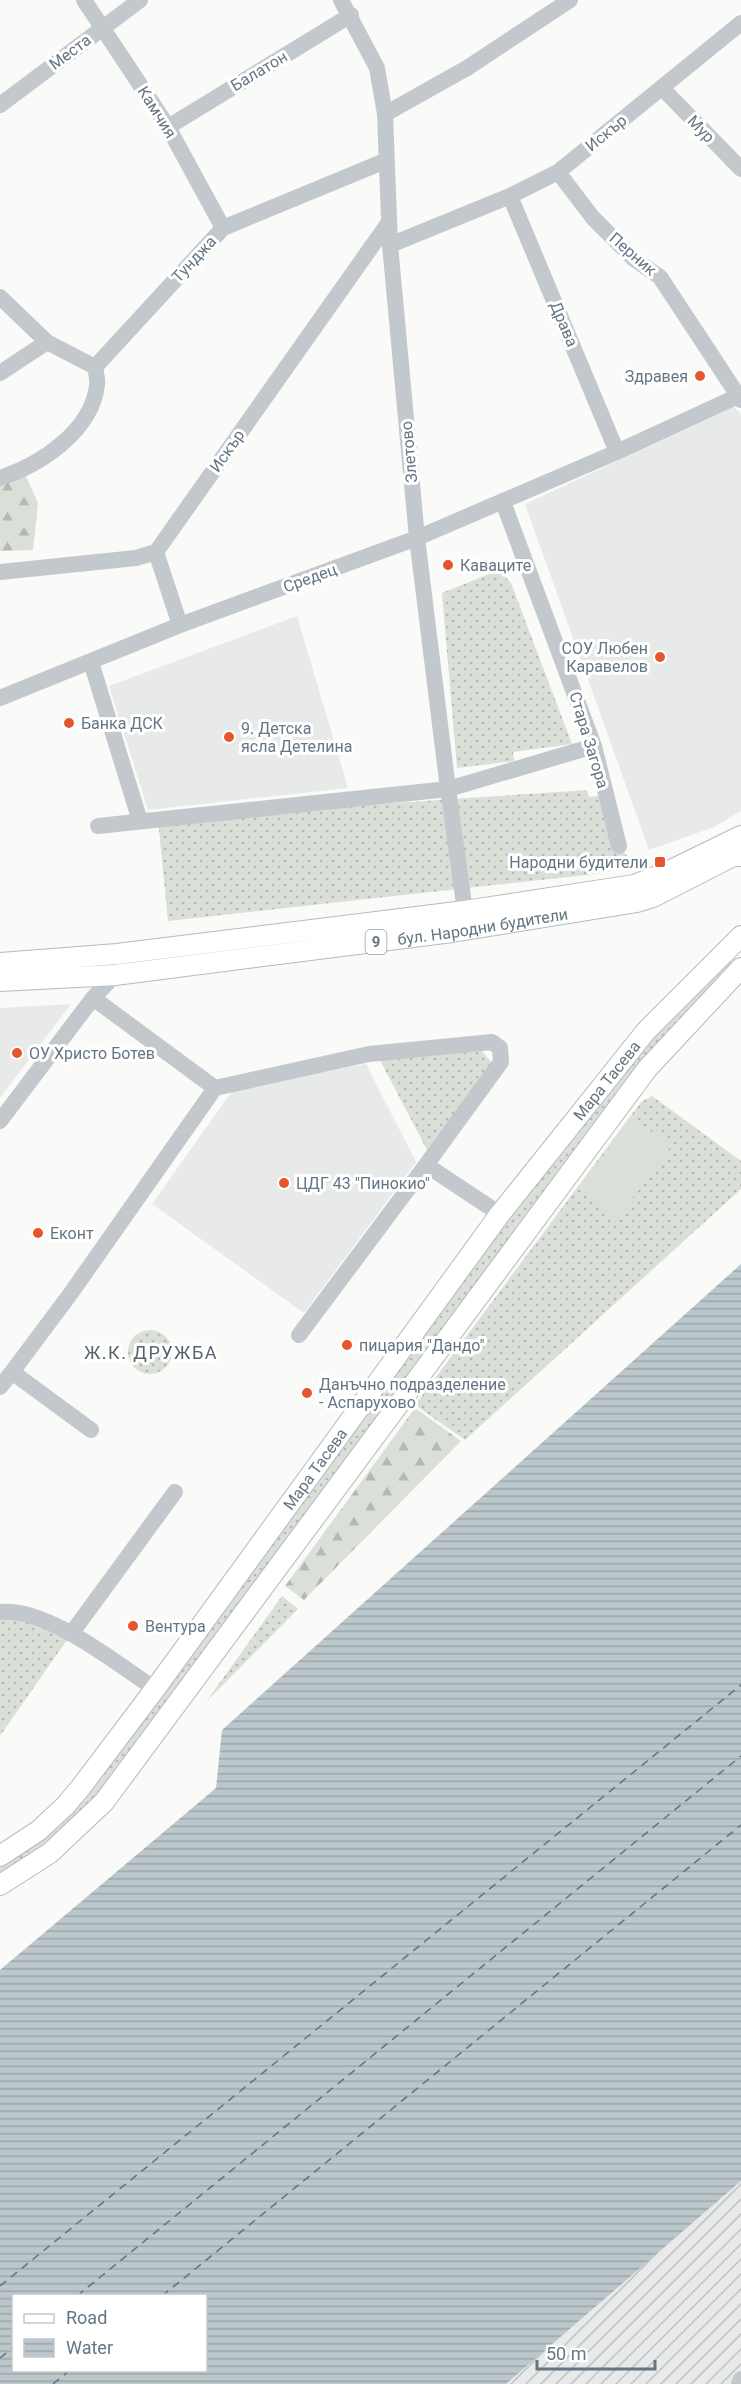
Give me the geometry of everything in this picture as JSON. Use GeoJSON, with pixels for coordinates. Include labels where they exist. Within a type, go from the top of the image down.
{"type":"FeatureCollection","features":[{"type":"Feature","properties":{"kind":"main road","name":"бул. Народни будители"},"geometry":{"type":"LineString","coordinates":[[0,963],[117,954],[465,911],[634,885],[665,873],[741,836]]}},
{"type":"Feature","properties":{"kind":"main road","name":"бул. Народни будители"},"geometry":{"type":"LineString","coordinates":[[0,981],[115,975],[452,932],[637,902],[653,897],[733,856],[741,856]]}},
{"type":"Feature","properties":{"kind":"main road","name":"Мара Тасева"},"geometry":{"type":"LineString","coordinates":[[0,1856],[38,1831],[64,1806],[155,1689],[500,1214],[646,1030],[741,936]]}},
{"type":"Feature","properties":{"kind":"main road","name":"Мара Тасева"},"geometry":{"type":"LineString","coordinates":[[0,1885],[50,1853],[104,1802],[647,1069],[741,968]]}},
{"type":"Feature","properties":{"kind":"street","name":"Камчия"},"geometry":{"type":"LineString","coordinates":[[84,0],[168,127],[224,228]]}},
{"type":"Feature","properties":{"kind":"street","name":"Места"},"geometry":{"type":"LineString","coordinates":[[0,105],[140,0]]}},
{"type":"Feature","properties":{"kind":"street"},"geometry":{"type":"LineString","coordinates":[[385,114],[467,68],[570,0]]}},
{"type":"Feature","properties":{"kind":"street","name":"Злетово"},"geometry":{"type":"LineString","coordinates":[[348,5],[377,68],[385,114],[390,245],[417,538],[465,911]]}},
{"type":"Feature","properties":{"kind":"street","name":"Балатон"},"geometry":{"type":"LineString","coordinates":[[168,127],[348,5]]}},
{"type":"Feature","properties":{"kind":"street","name":"Искър"},"geometry":{"type":"LineString","coordinates":[[390,245],[510,196],[558,172],[741,23]]}},
{"type":"Feature","properties":{"kind":"street","name":"Мур"},"geometry":{"type":"LineString","coordinates":[[662,88],[741,169]]}},
{"type":"Feature","properties":{"kind":"street","name":"Тунджа"},"geometry":{"type":"LineString","coordinates":[[95,367],[224,228],[386,161]]}},
{"type":"Feature","properties":{"kind":"street","name":"Перник"},"geometry":{"type":"LineString","coordinates":[[558,172],[593,218],[634,259],[660,277],[739,398]]}},
{"type":"Feature","properties":{"kind":"street","name":"Драва"},"geometry":{"type":"LineString","coordinates":[[510,196],[617,452]]}},
{"type":"Feature","properties":{"kind":"street","name":"Искър"},"geometry":{"type":"LineString","coordinates":[[156,552],[389,222]]}},
{"type":"Feature","properties":{"kind":"street"},"geometry":{"type":"LineString","coordinates":[[0,297],[47,342],[95,367],[98,384],[84,419],[71,434],[36,462],[0,478]]}},
{"type":"Feature","properties":{"kind":"street"},"geometry":{"type":"LineString","coordinates":[[0,373],[47,342]]}},
{"type":"Feature","properties":{"kind":"street","name":"Средец"},"geometry":{"type":"LineString","coordinates":[[0,698],[180,625],[417,538],[739,398]]}},
{"type":"Feature","properties":{"kind":"street","name":"Стара Загора"},"geometry":{"type":"LineString","coordinates":[[503,502],[594,746],[619,846]]}},
{"type":"Feature","properties":{"kind":"street"},"geometry":{"type":"LineString","coordinates":[[0,572],[136,558],[156,552],[180,625]]}},
{"type":"Feature","properties":{"kind":"street"},"geometry":{"type":"LineString","coordinates":[[91,662],[140,821]]}},
{"type":"Feature","properties":{"kind":"street"},"geometry":{"type":"LineString","coordinates":[[98,826],[448,789],[594,746]]}},
{"type":"Feature","properties":{"kind":"street"},"geometry":{"type":"LineString","coordinates":[[0,1122],[93,998],[115,975],[117,954]]}},
{"type":"Feature","properties":{"kind":"street"},"geometry":{"type":"LineString","coordinates":[[93,998],[215,1088]]}},
{"type":"Feature","properties":{"kind":"street"},"geometry":{"type":"LineString","coordinates":[[0,1387],[77,1284],[215,1088],[369,1054],[487,1042],[496,1045],[502,1053],[499,1066],[299,1335]]}},
{"type":"Feature","properties":{"kind":"street"},"geometry":{"type":"LineString","coordinates":[[426,1165],[500,1214]]}},
{"type":"Feature","properties":{"kind":"street"},"geometry":{"type":"LineString","coordinates":[[12,1372],[91,1430]]}},
{"type":"Feature","properties":{"kind":"street"},"geometry":{"type":"LineString","coordinates":[[71,1634],[175,1491]]}},
{"type":"Feature","properties":{"kind":"street"},"geometry":{"type":"LineString","coordinates":[[0,1612],[7,1611],[42,1618],[71,1634],[155,1689]]}},
{"type":"Feature","properties":{"kind":"street"},"geometry":{"type":"LineString","coordinates":[[739,2384],[741,2379]]}},
{"type":"Feature","properties":{"kind":"shaded area","name":"СОУ Любен Каравелов"},"geometry":{"type":"Polygon","coordinates":[[[734,407],[741,414],[741,811],[714,827],[649,850],[525,504],[734,407]]]}},
{"type":"Feature","properties":{"kind":"shaded area","name":"9. Детска ясла Детелина"},"geometry":{"type":"Polygon","coordinates":[[[297,616],[348,788],[148,810],[109,686],[297,616]]]}},
{"type":"Feature","properties":{"kind":"shaded area","name":"ОУ Христо Ботев"},"geometry":{"type":"Polygon","coordinates":[[[71,1004],[0,1098],[0,1008],[71,1004]]]}},
{"type":"Feature","properties":{"kind":"shaded area","name":"ЦДГ 43 \"Пинокио\""},"geometry":{"type":"Polygon","coordinates":[[[366,1064],[416,1162],[304,1313],[152,1204],[235,1087],[366,1064]]]}},
{"type":"Feature","properties":{"kind":"shaded area"},"geometry":{"type":"Polygon","coordinates":[[[741,2181],[741,2384],[506,2384],[741,2181]]]}},
{"type":"Feature","properties":{"kind":"green space"},"geometry":{"type":"Polygon","coordinates":[[[24,472],[38,503],[33,550],[0,551],[0,485],[24,472]]]}},
{"type":"Feature","properties":{"kind":"green space"},"geometry":{"type":"Polygon","coordinates":[[[499,570],[511,583],[572,744],[513,752],[514,761],[457,768],[442,593],[499,570]]]}},
{"type":"Feature","properties":{"kind":"green space"},"geometry":{"type":"Polygon","coordinates":[[[587,790],[589,797],[606,795],[619,846],[636,867],[586,875],[168,921],[158,819],[587,790]]]}},
{"type":"Feature","properties":{"kind":"green space"},"geometry":{"type":"Polygon","coordinates":[[[724,954],[739,970],[662,1050],[97,1796],[48,1845],[0,1877],[0,1856],[38,1831],[500,1214],[724,954]]]}},
{"type":"Feature","properties":{"kind":"green space"},"geometry":{"type":"Polygon","coordinates":[[[482,1051],[492,1063],[427,1150],[380,1060],[482,1051]]]}},
{"type":"Feature","properties":{"kind":"green space"},"geometry":{"type":"Polygon","coordinates":[[[652,1096],[741,1161],[741,1189],[465,1440],[415,1405],[641,1102],[652,1096]]]}},
{"type":"Feature","properties":{"kind":"green space"},"geometry":{"type":"Polygon","coordinates":[[[632,1117],[671,1146],[618,1218],[578,1189],[632,1117]]]}},
{"type":"Feature","properties":{"kind":"green space"},"geometry":{"type":"Polygon","coordinates":[[[150,1330],[159,1331],[166,1336],[171,1343],[171,1361],[166,1368],[159,1373],[150,1374],[141,1373],[134,1368],[129,1361],[128,1352],[129,1343],[134,1336],[141,1331],[150,1330]]]}},
{"type":"Feature","properties":{"kind":"green space"},"geometry":{"type":"Polygon","coordinates":[[[415,1408],[461,1441],[304,1600],[285,1586],[415,1408]]]}},
{"type":"Feature","properties":{"kind":"green space"},"geometry":{"type":"Polygon","coordinates":[[[282,1596],[298,1609],[206,1702],[216,1688],[282,1596]]]}},
{"type":"Feature","properties":{"kind":"green space"},"geometry":{"type":"Polygon","coordinates":[[[0,1612],[71,1634],[0,1736],[0,1612]]]}},
{"type":"Feature","properties":{"kind":"water"},"geometry":{"type":"Polygon","coordinates":[[[741,1264],[741,2181],[506,2384],[0,2384],[0,1970],[216,1788],[222,1730],[741,1264]]]}},
{"type":"Feature","properties":{"kind":"ferry route"},"geometry":{"type":"LineString","coordinates":[[0,2286],[741,1685]]}},
{"type":"Feature","properties":{"kind":"ferry route"},"geometry":{"type":"LineString","coordinates":[[79,2294],[741,1756]]}},
{"type":"Feature","properties":{"kind":"ferry route"},"geometry":{"type":"LineString","coordinates":[[164,2294],[741,1825]]}},
{"type":"Feature","properties":{"kind":"ferry route"},"geometry":{"type":"LineString","coordinates":[[0,2358],[12,2349]]}},
{"type":"Feature","properties":{"kind":"ferry route"},"geometry":{"type":"LineString","coordinates":[[53,2384],[68,2372]]}},
{"type":"Feature","properties":{"kind":"place","name":"Здравея"},"geometry":{"type":"Point","coordinates":[700,376]}},
{"type":"Feature","properties":{"kind":"place","name":"Каваците"},"geometry":{"type":"Point","coordinates":[448,565]}},
{"type":"Feature","properties":{"kind":"place","name":"СОУ Любен Каравелов"},"geometry":{"type":"Point","coordinates":[660,657]}},
{"type":"Feature","properties":{"kind":"place","name":"Банка ДСК"},"geometry":{"type":"Point","coordinates":[69,723]}},
{"type":"Feature","properties":{"kind":"place","name":"9. Детска ясла Детелина"},"geometry":{"type":"Point","coordinates":[229,737]}},
{"type":"Feature","properties":{"kind":"place","name":"Народни будители"},"geometry":{"type":"Point","coordinates":[660,862]}},
{"type":"Feature","properties":{"kind":"place","name":"ОУ Христо Ботев"},"geometry":{"type":"Point","coordinates":[17,1053]}},
{"type":"Feature","properties":{"kind":"place","name":"ЦДГ 43 \"Пинокио\""},"geometry":{"type":"Point","coordinates":[284,1183]}},
{"type":"Feature","properties":{"kind":"place","name":"Еконт"},"geometry":{"type":"Point","coordinates":[38,1233]}},
{"type":"Feature","properties":{"kind":"place","name":"пицария \"Дандо\""},"geometry":{"type":"Point","coordinates":[347,1345]}},
{"type":"Feature","properties":{"kind":"place","name":"Данъчно подразделение - Аспарухово"},"geometry":{"type":"Point","coordinates":[307,1393]}},
{"type":"Feature","properties":{"kind":"place","name":"Вентура"},"geometry":{"type":"Point","coordinates":[133,1626]}},
{"type":"Feature","properties":{"kind":"district","name":"Ж.К. ДРУЖБА"},"geometry":{"type":"Point","coordinates":[151,1352]}}]}
